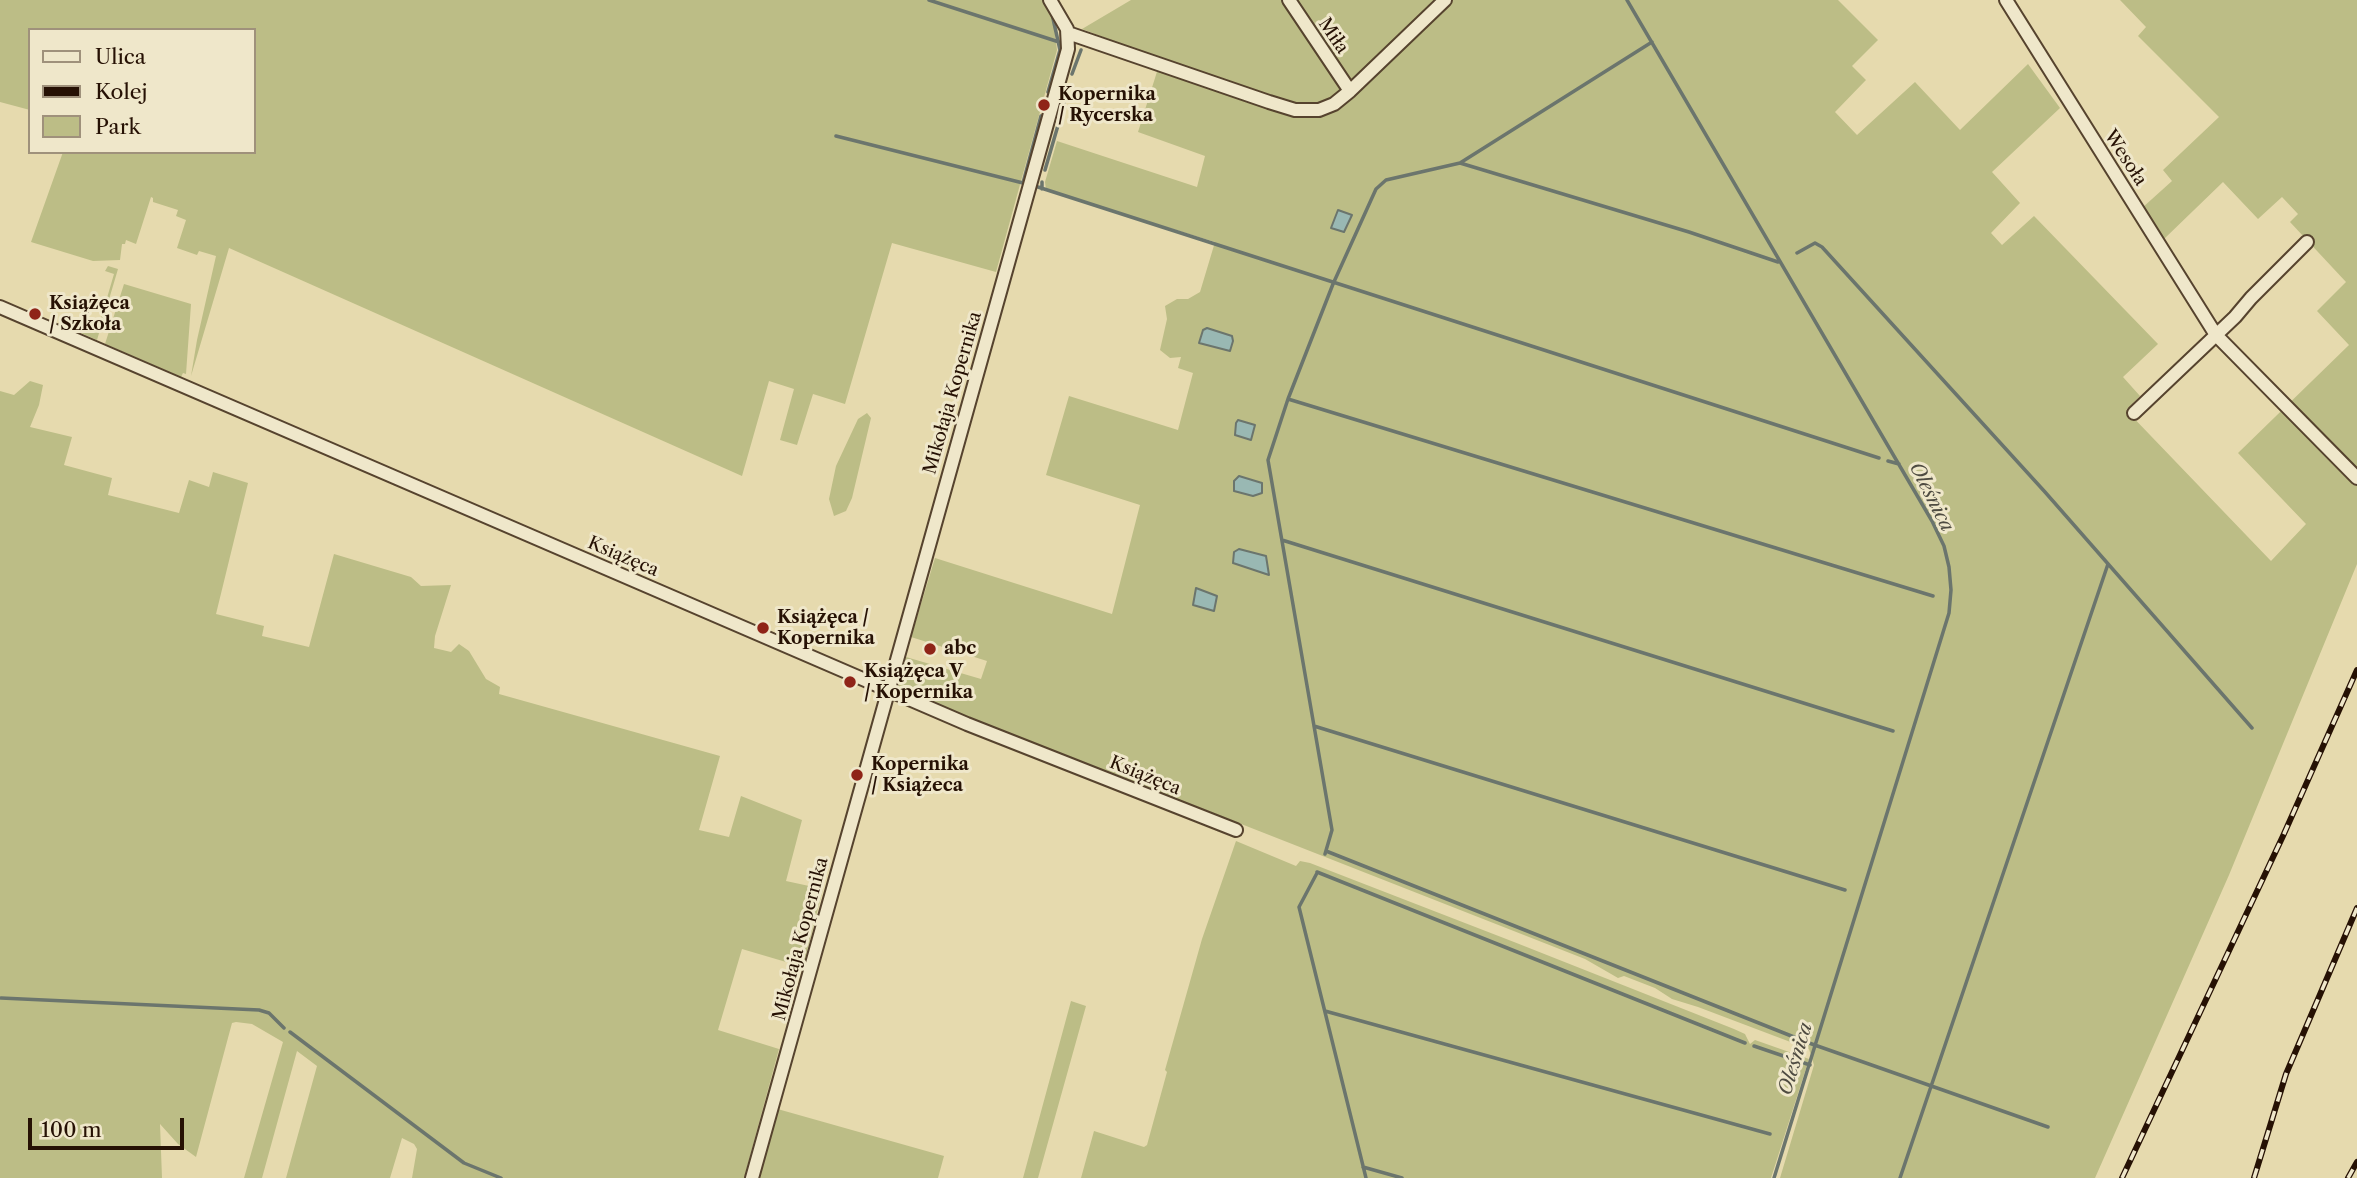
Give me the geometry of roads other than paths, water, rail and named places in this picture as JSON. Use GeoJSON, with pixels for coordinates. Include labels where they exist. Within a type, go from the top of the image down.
{"type":"FeatureCollection","features":[{"type":"Feature","properties":{"kind":"street"},"geometry":{"type":"LineString","coordinates":[[1050,0],[1068,33],[1295,110],[1319,110],[1334,104],[1445,0]]}},
{"type":"Feature","properties":{"kind":"street","name":"Miła"},"geometry":{"type":"LineString","coordinates":[[1289,0],[1350,91]]}},
{"type":"Feature","properties":{"kind":"street","name":"Wesoła"},"geometry":{"type":"LineString","coordinates":[[2007,0],[2216,335],[2357,478]]}},
{"type":"Feature","properties":{"kind":"street","name":"Mikołaja Kopernika"},"geometry":{"type":"LineString","coordinates":[[752,1178],[1064,61],[1068,33]]}},
{"type":"Feature","properties":{"kind":"street"},"geometry":{"type":"LineString","coordinates":[[2134,413],[2216,335],[2307,242]]}},
{"type":"Feature","properties":{"kind":"street","name":"Książęca"},"geometry":{"type":"LineString","coordinates":[[0,307],[967,724],[1236,831]]}},
{"type":"Feature","properties":{"kind":"water"},"geometry":{"type":"Polygon","coordinates":[[[1338,210],[1352,215],[1344,232],[1331,228],[1338,210]]]}},
{"type":"Feature","properties":{"kind":"water"},"geometry":{"type":"Polygon","coordinates":[[[1207,328],[1232,336],[1230,351],[1199,343],[1203,330],[1207,328]]]}},
{"type":"Feature","properties":{"kind":"water"},"geometry":{"type":"Polygon","coordinates":[[[1238,420],[1255,425],[1251,440],[1235,435],[1238,420]]]}},
{"type":"Feature","properties":{"kind":"water"},"geometry":{"type":"Polygon","coordinates":[[[1239,476],[1262,483],[1262,493],[1253,496],[1234,491],[1234,481],[1239,476]]]}},
{"type":"Feature","properties":{"kind":"water"},"geometry":{"type":"Polygon","coordinates":[[[1239,549],[1266,556],[1269,575],[1233,563],[1234,552],[1239,549]]]}},
{"type":"Feature","properties":{"kind":"water"},"geometry":{"type":"Polygon","coordinates":[[[1196,588],[1217,596],[1214,611],[1193,605],[1196,588]]]}},
{"type":"Feature","properties":{"kind":"waterway"},"geometry":{"type":"LineString","coordinates":[[929,0],[1059,42]]}},
{"type":"Feature","properties":{"kind":"waterway","name":"Oleśnica"},"geometry":{"type":"LineString","coordinates":[[1627,0],[1932,521],[1944,546],[1949,567],[1949,613],[1774,1178]]}},
{"type":"Feature","properties":{"kind":"waterway"},"geometry":{"type":"LineString","coordinates":[[1048,92],[1060,50],[1052,14]]}},
{"type":"Feature","properties":{"kind":"waterway"},"geometry":{"type":"LineString","coordinates":[[1325,854],[1332,830],[1268,460],[1288,399],[1333,284],[1376,189],[1386,180],[1460,163],[1652,42]]}},
{"type":"Feature","properties":{"kind":"waterway"},"geometry":{"type":"LineString","coordinates":[[1072,74],[1081,50]]}},
{"type":"Feature","properties":{"kind":"waterway"},"geometry":{"type":"LineString","coordinates":[[1064,103],[1068,87]]}},
{"type":"Feature","properties":{"kind":"waterway"},"geometry":{"type":"LineString","coordinates":[[836,136],[1023,183],[1041,116]]}},
{"type":"Feature","properties":{"kind":"waterway"},"geometry":{"type":"LineString","coordinates":[[1045,170],[1059,122]]}},
{"type":"Feature","properties":{"kind":"waterway"},"geometry":{"type":"LineString","coordinates":[[1460,163],[1689,232],[1778,262]]}},
{"type":"Feature","properties":{"kind":"waterway"},"geometry":{"type":"LineString","coordinates":[[1042,182],[1042,189]]}},
{"type":"Feature","properties":{"kind":"waterway"},"geometry":{"type":"LineString","coordinates":[[1038,187],[1879,458]]}},
{"type":"Feature","properties":{"kind":"waterway"},"geometry":{"type":"LineString","coordinates":[[1797,253],[1815,243],[1822,247],[2045,492],[2252,728]]}},
{"type":"Feature","properties":{"kind":"waterway"},"geometry":{"type":"LineString","coordinates":[[1288,399],[1933,596]]}},
{"type":"Feature","properties":{"kind":"waterway","name":"Oleśnica"},"geometry":{"type":"LineString","coordinates":[[1888,461],[1899,464]]}},
{"type":"Feature","properties":{"kind":"waterway"},"geometry":{"type":"LineString","coordinates":[[1282,540],[1893,731]]}},
{"type":"Feature","properties":{"kind":"waterway"},"geometry":{"type":"LineString","coordinates":[[1900,1178],[2108,564]]}},
{"type":"Feature","properties":{"kind":"waterway"},"geometry":{"type":"LineString","coordinates":[[1314,726],[1845,890]]}},
{"type":"Feature","properties":{"kind":"waterway"},"geometry":{"type":"LineString","coordinates":[[1326,851],[1799,1039]]}},
{"type":"Feature","properties":{"kind":"waterway"},"geometry":{"type":"LineString","coordinates":[[1317,872],[1745,1043]]}},
{"type":"Feature","properties":{"kind":"waterway"},"geometry":{"type":"LineString","coordinates":[[1317,873],[1299,907],[1366,1178]]}},
{"type":"Feature","properties":{"kind":"waterway"},"geometry":{"type":"LineString","coordinates":[[1,998],[259,1010],[269,1013],[284,1028]]}},
{"type":"Feature","properties":{"kind":"waterway"},"geometry":{"type":"LineString","coordinates":[[1325,1011],[1770,1134]]}},
{"type":"Feature","properties":{"kind":"waterway"},"geometry":{"type":"LineString","coordinates":[[290,1032],[464,1163],[501,1178]]}},
{"type":"Feature","properties":{"kind":"waterway"},"geometry":{"type":"LineString","coordinates":[[1809,1043],[2048,1127]]}},
{"type":"Feature","properties":{"kind":"waterway"},"geometry":{"type":"LineString","coordinates":[[1754,1046],[1810,1065]]}},
{"type":"Feature","properties":{"kind":"waterway"},"geometry":{"type":"LineString","coordinates":[[1363,1167],[1402,1178]]}},
{"type":"Feature","properties":{"kind":"railway"},"geometry":{"type":"LineString","coordinates":[[2122,1178],[2283,836],[2357,670]]}},
{"type":"Feature","properties":{"kind":"railway"},"geometry":{"type":"LineString","coordinates":[[2254,1178],[2286,1074],[2357,908]]}},
{"type":"Feature","properties":{"kind":"railway"},"geometry":{"type":"LineString","coordinates":[[2348,1178],[2357,1162]]}},
{"type":"Feature","properties":{"kind":"place","name":"Kopernika / Rycerska"},"geometry":{"type":"Point","coordinates":[1044,105]}},
{"type":"Feature","properties":{"kind":"place","name":"Książęca / Szkoła"},"geometry":{"type":"Point","coordinates":[35,314]}},
{"type":"Feature","properties":{"kind":"place","name":"Książęca / Kopernika"},"geometry":{"type":"Point","coordinates":[763,628]}},
{"type":"Feature","properties":{"kind":"place","name":"abc"},"geometry":{"type":"Point","coordinates":[930,649]}},
{"type":"Feature","properties":{"kind":"place","name":"Książęca V / Kopernika"},"geometry":{"type":"Point","coordinates":[850,682]}},
{"type":"Feature","properties":{"kind":"place","name":"Kopernika / Książeca"},"geometry":{"type":"Point","coordinates":[857,775]}}]}
